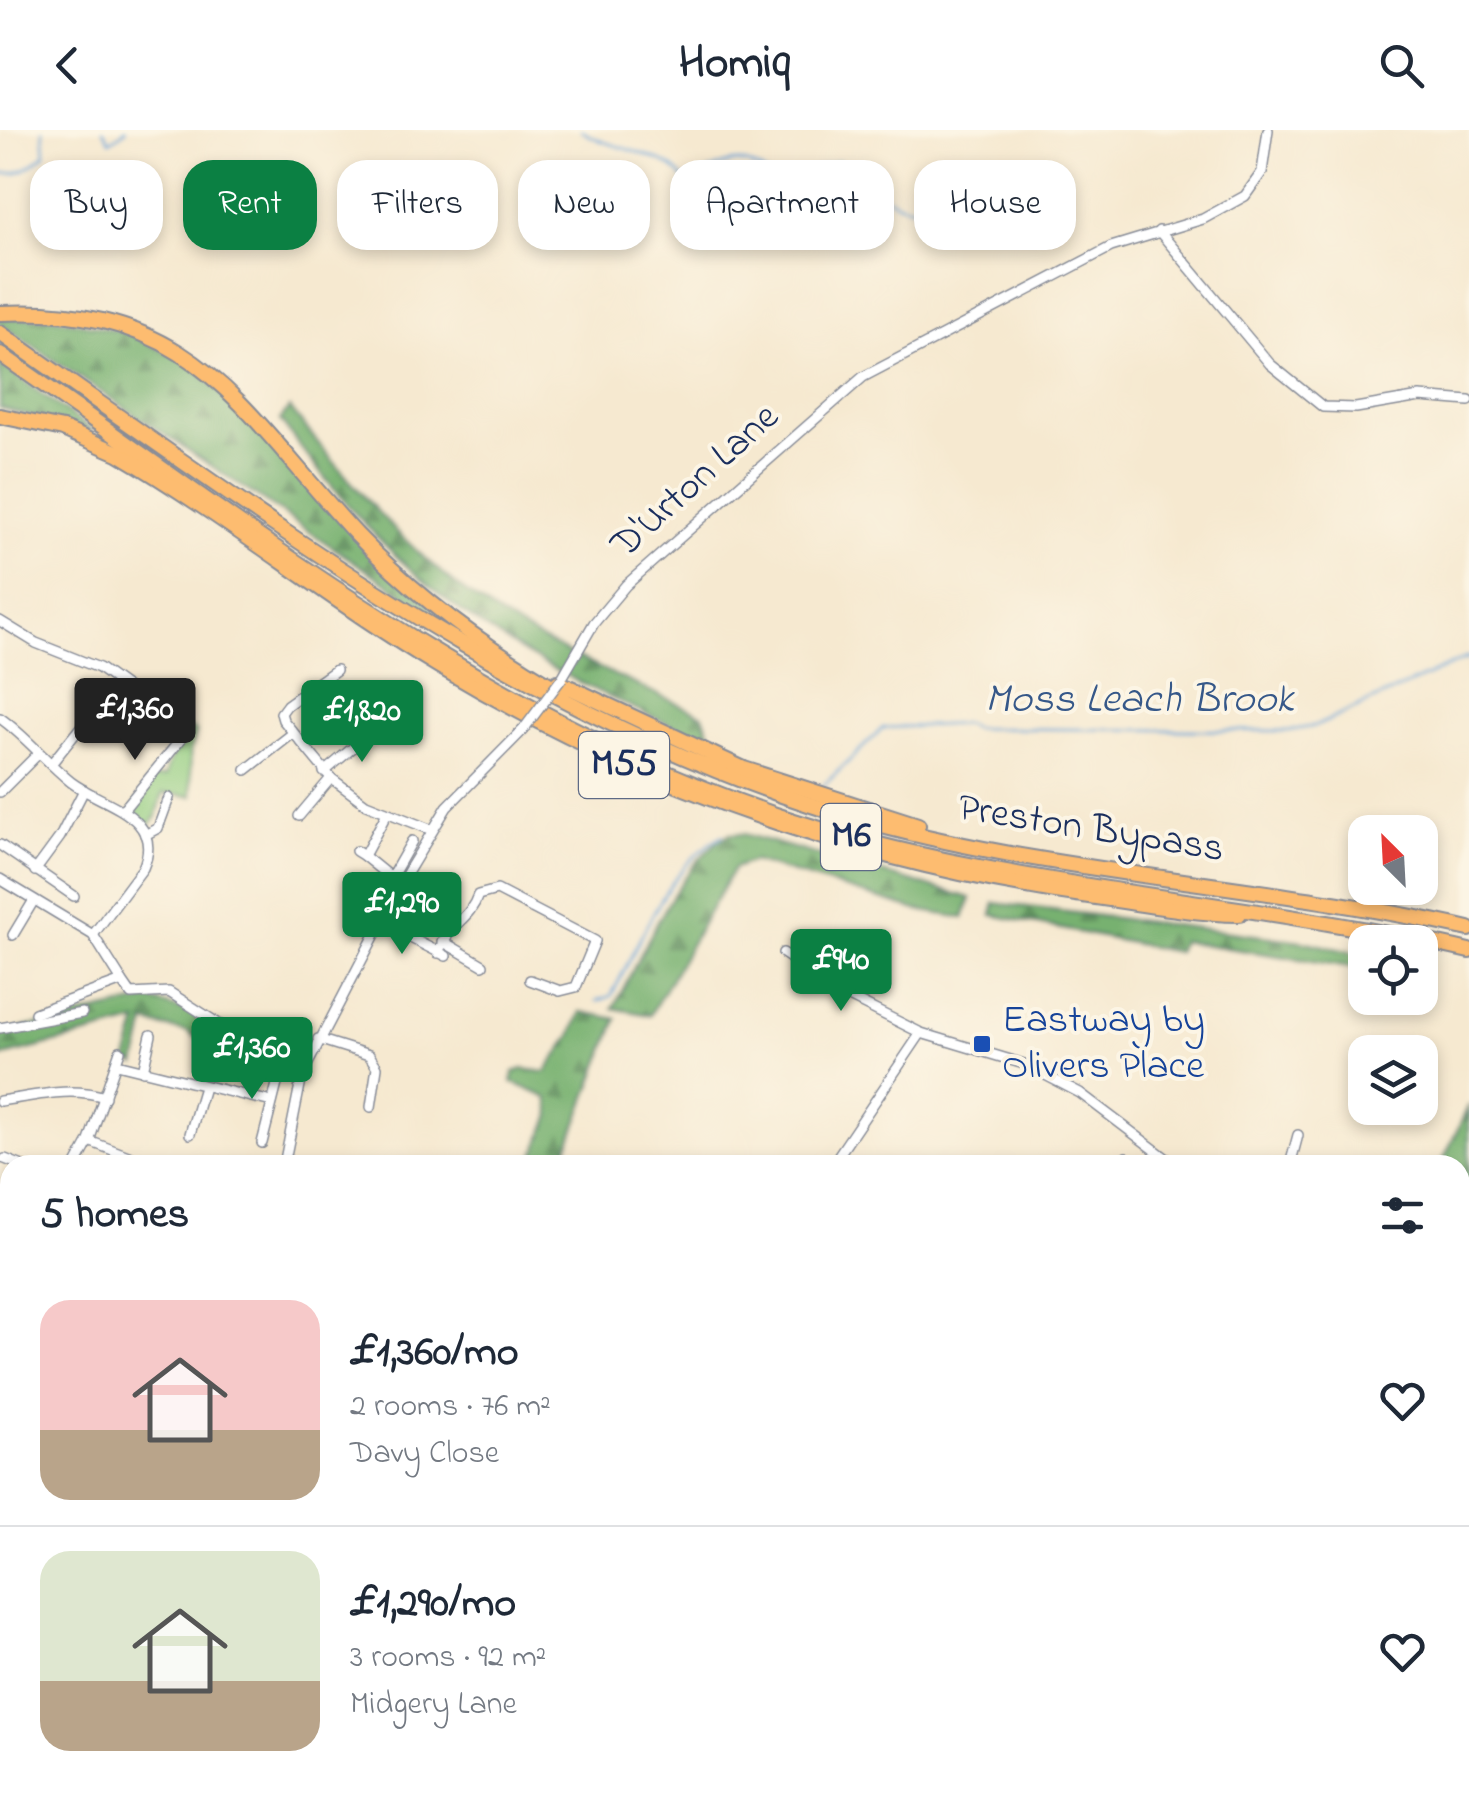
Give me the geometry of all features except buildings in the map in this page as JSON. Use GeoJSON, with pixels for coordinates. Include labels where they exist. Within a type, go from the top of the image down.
{"type":"FeatureCollection","features":[{"type":"Feature","properties":{"kind":"highway","name":"M55"},"geometry":{"type":"LineString","coordinates":[[0,313],[94,318],[135,330],[184,353],[245,405],[414,591],[490,648],[572,697],[710,768]]}},
{"type":"Feature","properties":{"kind":"highway","name":"M6"},"geometry":{"type":"LineString","coordinates":[[0,333],[454,641],[568,705],[710,768]]}},
{"type":"Feature","properties":{"kind":"highway","name":"M6"},"geometry":{"type":"LineString","coordinates":[[0,354],[383,618],[550,718],[650,766],[772,813],[912,853],[1016,874],[1290,916],[1469,952]]}},
{"type":"Feature","properties":{"kind":"highway","name":"M55"},"geometry":{"type":"LineString","coordinates":[[0,416],[63,429],[118,453],[454,674],[583,746],[710,801],[838,844],[976,878],[1215,914],[1290,916]]}},
{"type":"Feature","properties":{"kind":"highway","name":"M55"},"geometry":{"type":"LineString","coordinates":[[380,557],[493,644],[639,724],[804,790],[1024,856]]}},
{"type":"Feature","properties":{"kind":"highway","name":"Preston Bypass"},"geometry":{"type":"LineString","coordinates":[[710,768],[868,822],[1024,856],[1321,900],[1469,930]]}},
{"type":"Feature","properties":{"kind":"street","name":"D'Urton Lane"},"geometry":{"type":"LineString","coordinates":[[287,1155],[289,1127],[310,1055],[432,830],[464,787],[524,730],[562,678],[594,624],[626,584],[863,377],[1112,247],[1204,219],[1245,196],[1262,172],[1268,130]]}},
{"type":"Feature","properties":{"kind":"street"},"geometry":{"type":"LineString","coordinates":[[1160,231],[1270,364],[1324,406],[1356,408],[1420,398],[1469,401]]}},
{"type":"Feature","properties":{"kind":"street"},"geometry":{"type":"LineString","coordinates":[[0,622],[16,634],[82,659],[159,711]]}},
{"type":"Feature","properties":{"kind":"street"},"geometry":{"type":"LineString","coordinates":[[336,670],[318,677],[284,709],[283,720],[328,775],[388,813],[432,830]]}},
{"type":"Feature","properties":{"kind":"street"},"geometry":{"type":"LineString","coordinates":[[52,764],[116,683]]}},
{"type":"Feature","properties":{"kind":"street"},"geometry":{"type":"LineString","coordinates":[[274,700],[284,709]]}},
{"type":"Feature","properties":{"kind":"street"},"geometry":{"type":"LineString","coordinates":[[0,718],[84,790],[124,809],[145,835],[148,856],[143,868],[92,935]]}},
{"type":"Feature","properties":{"kind":"street"},"geometry":{"type":"LineString","coordinates":[[299,816],[328,775],[374,730]]}},
{"type":"Feature","properties":{"kind":"street"},"geometry":{"type":"LineString","coordinates":[[246,770],[292,734]]}},
{"type":"Feature","properties":{"kind":"street"},"geometry":{"type":"LineString","coordinates":[[124,809],[181,739]]}},
{"type":"Feature","properties":{"kind":"street"},"geometry":{"type":"LineString","coordinates":[[0,792],[38,753]]}},
{"type":"Feature","properties":{"kind":"street"},"geometry":{"type":"LineString","coordinates":[[35,870],[60,837],[84,790]]}},
{"type":"Feature","properties":{"kind":"street"},"geometry":{"type":"LineString","coordinates":[[145,835],[158,828],[170,798]]}},
{"type":"Feature","properties":{"kind":"street"},"geometry":{"type":"LineString","coordinates":[[388,813],[360,854],[391,878]]}},
{"type":"Feature","properties":{"kind":"street"},"geometry":{"type":"LineString","coordinates":[[378,902],[412,842]]}},
{"type":"Feature","properties":{"kind":"street"},"geometry":{"type":"LineString","coordinates":[[0,845],[74,896]]}},
{"type":"Feature","properties":{"kind":"street"},"geometry":{"type":"LineString","coordinates":[[0,878],[92,935],[124,986],[139,995],[169,992],[233,1033],[310,1055]]}},
{"type":"Feature","properties":{"kind":"street"},"geometry":{"type":"LineString","coordinates":[[381,924],[442,954],[442,941],[453,922],[473,910],[478,895],[492,889],[595,940],[576,987],[560,991],[530,980]]}},
{"type":"Feature","properties":{"kind":"street"},"geometry":{"type":"LineString","coordinates":[[13,935],[34,900]]}},
{"type":"Feature","properties":{"kind":"street"},"geometry":{"type":"LineString","coordinates":[[442,941],[483,965]]}},
{"type":"Feature","properties":{"kind":"street"},"geometry":{"type":"LineString","coordinates":[[784,953],[843,994],[921,1033],[1024,1064],[1080,1093],[1162,1155]]}},
{"type":"Feature","properties":{"kind":"street"},"geometry":{"type":"LineString","coordinates":[[36,1013],[124,986]]}},
{"type":"Feature","properties":{"kind":"street"},"geometry":{"type":"LineString","coordinates":[[0,1028],[78,1014],[77,1030]]}},
{"type":"Feature","properties":{"kind":"street"},"geometry":{"type":"LineString","coordinates":[[839,1155],[921,1033]]}},
{"type":"Feature","properties":{"kind":"street"},"geometry":{"type":"LineString","coordinates":[[143,1071],[152,1035]]}},
{"type":"Feature","properties":{"kind":"street"},"geometry":{"type":"LineString","coordinates":[[318,1040],[368,1055],[377,1067],[371,1107]]}},
{"type":"Feature","properties":{"kind":"street"},"geometry":{"type":"LineString","coordinates":[[81,1155],[120,1051]]}},
{"type":"Feature","properties":{"kind":"street"},"geometry":{"type":"LineString","coordinates":[[117,1064],[272,1102]]}},
{"type":"Feature","properties":{"kind":"street"},"geometry":{"type":"LineString","coordinates":[[262,1143],[280,1072]]}},
{"type":"Feature","properties":{"kind":"street"},"geometry":{"type":"LineString","coordinates":[[190,1134],[204,1087]]}},
{"type":"Feature","properties":{"kind":"street"},"geometry":{"type":"LineString","coordinates":[[0,1101],[48,1092],[88,1092],[105,1097]]}},
{"type":"Feature","properties":{"kind":"street"},"geometry":{"type":"LineString","coordinates":[[1293,1155],[1298,1135]]}},
{"type":"Feature","properties":{"kind":"street"},"geometry":{"type":"LineString","coordinates":[[89,1141],[126,1155]]}},
{"type":"Feature","properties":{"kind":"green space"},"geometry":{"type":"Polygon","coordinates":[[[51,317],[125,332],[194,366],[450,626],[0,324],[0,318],[51,317]]]}},
{"type":"Feature","properties":{"kind":"green space"},"geometry":{"type":"Polygon","coordinates":[[[0,364],[95,432],[0,408],[0,364]]]}},
{"type":"Feature","properties":{"kind":"green space"},"geometry":{"type":"Polygon","coordinates":[[[290,408],[382,517],[434,567],[490,609],[541,639],[703,715],[714,744],[617,701],[523,652],[437,592],[364,524],[321,473],[280,420],[290,408]]]}},
{"type":"Feature","properties":{"kind":"green space"},"geometry":{"type":"Polygon","coordinates":[[[187,726],[196,732],[190,751],[192,796],[163,793],[156,818],[147,827],[133,810],[150,779],[166,776],[187,726]]]}},
{"type":"Feature","properties":{"kind":"green space"},"geometry":{"type":"Polygon","coordinates":[[[729,834],[744,834],[971,898],[964,918],[917,910],[753,861],[734,868],[650,1015],[613,1008],[677,889],[693,866],[729,834]]]}},
{"type":"Feature","properties":{"kind":"green space"},"geometry":{"type":"Polygon","coordinates":[[[995,903],[1302,941],[1348,951],[1348,966],[1181,941],[1177,952],[992,915],[995,903]]]}},
{"type":"Feature","properties":{"kind":"green space"},"geometry":{"type":"Polygon","coordinates":[[[149,1000],[194,1013],[245,1045],[296,1061],[296,1069],[226,1056],[187,1032],[146,1023],[136,1065],[127,1060],[138,1022],[0,1057],[0,1033],[149,1000]]]}},
{"type":"Feature","properties":{"kind":"green space"},"geometry":{"type":"Polygon","coordinates":[[[581,1012],[617,1019],[565,1155],[534,1155],[551,1115],[548,1098],[512,1082],[514,1072],[546,1072],[571,1036],[581,1012]]]}},
{"type":"Feature","properties":{"kind":"green space"},"geometry":{"type":"Polygon","coordinates":[[[1469,1105],[1469,1155],[1446,1155],[1469,1105]]]}},
{"type":"Feature","properties":{"kind":"waterway"},"geometry":{"type":"LineString","coordinates":[[0,173],[24,169],[45,154],[43,130]]}},
{"type":"Feature","properties":{"kind":"waterway"},"geometry":{"type":"LineString","coordinates":[[103,130],[110,141],[126,130]]}},
{"type":"Feature","properties":{"kind":"waterway"},"geometry":{"type":"LineString","coordinates":[[581,130],[606,143],[664,162],[683,179],[738,162],[783,180],[839,161],[886,196],[914,207]]}},
{"type":"Feature","properties":{"kind":"waterway","name":"Moss Leach Brook"},"geometry":{"type":"LineString","coordinates":[[822,787],[883,728],[964,724],[973,728],[1288,731],[1316,726],[1469,657]]}},
{"type":"Feature","properties":{"kind":"waterway","name":"Moss Leach Brook"},"geometry":{"type":"LineString","coordinates":[[597,1001],[611,996],[670,886],[703,849],[723,835]]}},
{"type":"Feature","properties":{"kind":"place","name":"Eastway by Olivers Place"},"geometry":{"type":"Point","coordinates":[982,1044]}}]}
